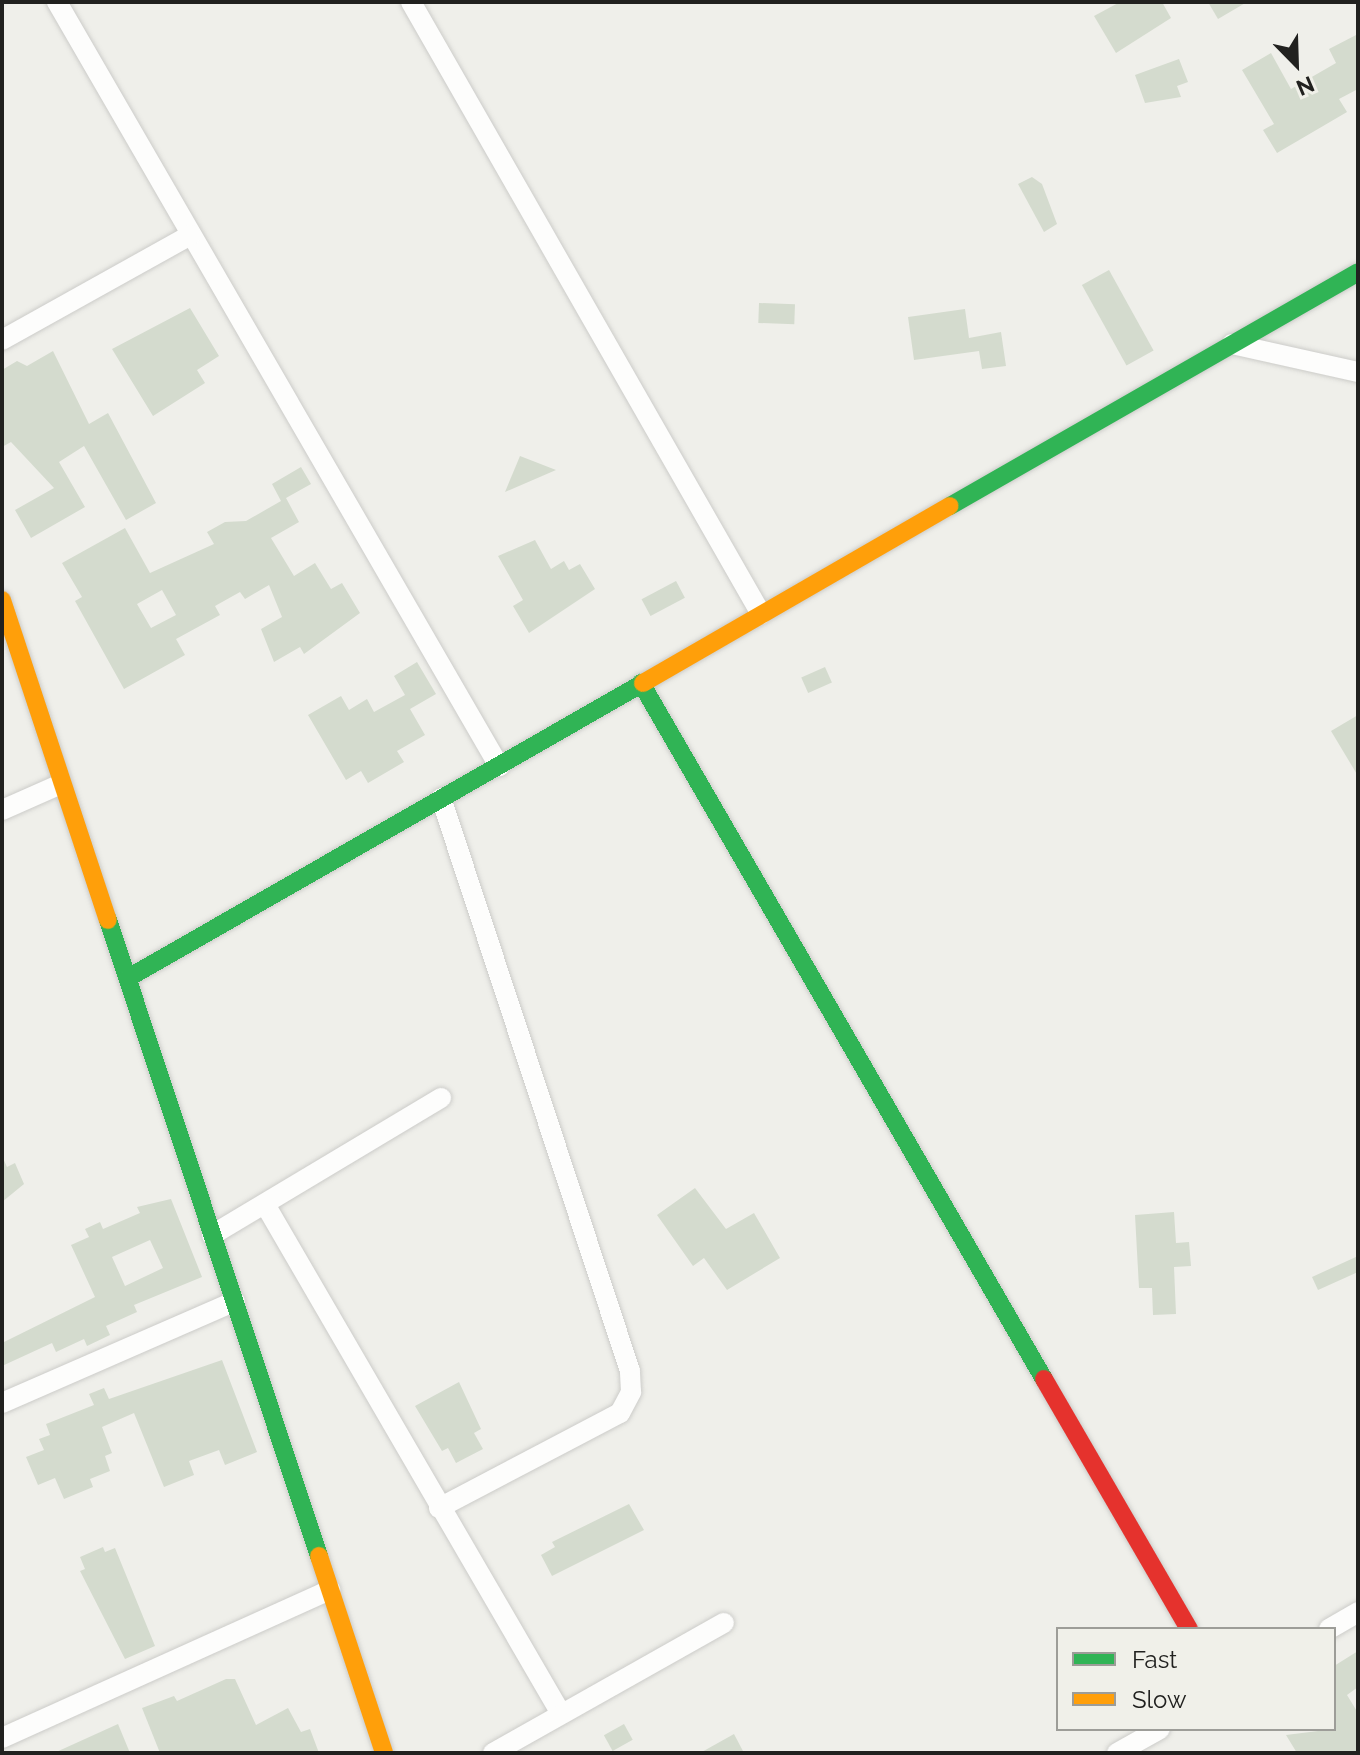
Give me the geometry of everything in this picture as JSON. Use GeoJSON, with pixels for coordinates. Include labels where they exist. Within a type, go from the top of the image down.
{"type":"FeatureCollection","features":[{"type":"Feature","properties":{"kind":"street"},"geometry":{"type":"LineString","coordinates":[[57,2],[499,766]]}},
{"type":"Feature","properties":{"kind":"street"},"geometry":{"type":"LineString","coordinates":[[411,2],[761,614]]}},
{"type":"Feature","properties":{"kind":"street"},"geometry":{"type":"LineString","coordinates":[[2,340],[191,235]]}},
{"type":"Feature","properties":{"kind":"street"},"geometry":{"type":"LineString","coordinates":[[128,978],[1358,272]]}},
{"type":"Feature","properties":{"kind":"street"},"geometry":{"type":"LineString","coordinates":[[1232,344],[1358,372]]}},
{"type":"Feature","properties":{"kind":"street"},"geometry":{"type":"LineString","coordinates":[[2,600],[384,1753]]}},
{"type":"Feature","properties":{"kind":"street"},"geometry":{"type":"LineString","coordinates":[[641,683],[1188,1627]]}},
{"type":"Feature","properties":{"kind":"street"},"geometry":{"type":"LineString","coordinates":[[2,810],[61,784]]}},
{"type":"Feature","properties":{"kind":"street"},"geometry":{"type":"LineString","coordinates":[[439,1508],[620,1413],[631,1392],[630,1371],[441,798]]}},
{"type":"Feature","properties":{"kind":"street"},"geometry":{"type":"LineString","coordinates":[[212,1235],[266,1206],[441,1098]]}},
{"type":"Feature","properties":{"kind":"street"},"geometry":{"type":"LineString","coordinates":[[266,1206],[560,1712]]}},
{"type":"Feature","properties":{"kind":"street"},"geometry":{"type":"LineString","coordinates":[[2,1403],[235,1301]]}},
{"type":"Feature","properties":{"kind":"street"},"geometry":{"type":"LineString","coordinates":[[2,1738],[330,1590]]}},
{"type":"Feature","properties":{"kind":"street"},"geometry":{"type":"LineString","coordinates":[[1332,1627],[1358,1612]]}},
{"type":"Feature","properties":{"kind":"street"},"geometry":{"type":"LineString","coordinates":[[493,1753],[560,1712],[724,1623]]}},
{"type":"Feature","properties":{"kind":"street"},"geometry":{"type":"LineString","coordinates":[[1117,1753],[1156,1731]]}},
{"type":"Feature","properties":{"kind":"building"},"geometry":{"type":"Polygon","coordinates":[[[1120,2],[1162,2],[1171,18],[1116,53],[1094,16],[1120,2]]]}},
{"type":"Feature","properties":{"kind":"building"},"geometry":{"type":"Polygon","coordinates":[[[1208,2],[1247,2],[1218,19],[1208,2]]]}},
{"type":"Feature","properties":{"kind":"building"},"geometry":{"type":"Polygon","coordinates":[[[1358,34],[1358,89],[1339,99],[1347,112],[1277,153],[1263,130],[1274,124],[1242,70],[1271,53],[1291,89],[1336,63],[1329,49],[1358,34]]]}},
{"type":"Feature","properties":{"kind":"building"},"geometry":{"type":"Polygon","coordinates":[[[1179,59],[1188,82],[1177,86],[1181,97],[1145,103],[1135,75],[1179,59]]]}},
{"type":"Feature","properties":{"kind":"building"},"geometry":{"type":"Polygon","coordinates":[[[1032,177],[1042,184],[1057,224],[1044,232],[1018,184],[1032,177]]]}},
{"type":"Feature","properties":{"kind":"building"},"geometry":{"type":"Polygon","coordinates":[[[1109,270],[1154,350],[1126,365],[1082,285],[1109,270]]]}},
{"type":"Feature","properties":{"kind":"building"},"geometry":{"type":"Polygon","coordinates":[[[759,303],[795,304],[794,324],[758,323],[759,303]]]}},
{"type":"Feature","properties":{"kind":"building"},"geometry":{"type":"Polygon","coordinates":[[[190,308],[219,356],[197,370],[205,383],[153,416],[112,349],[190,308]]]}},
{"type":"Feature","properties":{"kind":"building"},"geometry":{"type":"Polygon","coordinates":[[[965,309],[969,338],[1001,332],[1006,366],[982,369],[979,351],[914,360],[908,317],[965,309]]]}},
{"type":"Feature","properties":{"kind":"building"},"geometry":{"type":"Polygon","coordinates":[[[53,351],[89,424],[108,413],[156,503],[126,520],[84,446],[59,462],[85,507],[31,538],[15,510],[54,488],[11,442],[2,447],[2,370],[17,361],[27,366],[53,351]]]}},
{"type":"Feature","properties":{"kind":"building"},"geometry":{"type":"Polygon","coordinates":[[[520,456],[556,470],[505,492],[520,456]]]}},
{"type":"Feature","properties":{"kind":"building"},"geometry":{"type":"Polygon","coordinates":[[[301,467],[311,484],[286,498],[299,522],[271,538],[294,576],[315,563],[331,589],[342,583],[360,613],[304,654],[300,647],[274,662],[261,629],[282,617],[269,585],[245,599],[240,592],[215,606],[220,615],[176,639],[185,655],[124,689],[75,601],[82,597],[62,563],[125,528],[150,573],[214,544],[207,532],[225,522],[246,521],[281,501],[272,484],[301,467]],[[162,590],[137,604],[151,628],[176,615],[162,590]]]}},
{"type":"Feature","properties":{"kind":"building"},"geometry":{"type":"Polygon","coordinates":[[[535,540],[551,569],[564,561],[569,570],[580,564],[595,589],[529,633],[513,606],[523,600],[498,556],[535,540]]]}},
{"type":"Feature","properties":{"kind":"building"},"geometry":{"type":"Polygon","coordinates":[[[676,581],[685,598],[650,616],[642,599],[676,581]]]}},
{"type":"Feature","properties":{"kind":"building"},"geometry":{"type":"Polygon","coordinates":[[[417,662],[436,694],[410,709],[425,735],[397,751],[404,762],[368,783],[361,771],[346,780],[308,715],[341,696],[349,710],[367,699],[374,712],[405,695],[394,676],[417,662]]]}},
{"type":"Feature","properties":{"kind":"building"},"geometry":{"type":"Polygon","coordinates":[[[825,667],[832,683],[808,693],[801,678],[825,667]]]}},
{"type":"Feature","properties":{"kind":"building"},"geometry":{"type":"Polygon","coordinates":[[[1358,715],[1358,776],[1331,731],[1358,715]]]}},
{"type":"Feature","properties":{"kind":"building"},"geometry":{"type":"Polygon","coordinates":[[[2,1156],[7,1167],[15,1163],[24,1184],[2,1202],[2,1156]]]}},
{"type":"Feature","properties":{"kind":"building"},"geometry":{"type":"Polygon","coordinates":[[[695,1188],[726,1229],[754,1213],[780,1258],[727,1290],[704,1258],[693,1266],[657,1215],[695,1188]]]}},
{"type":"Feature","properties":{"kind":"building"},"geometry":{"type":"Polygon","coordinates":[[[171,1199],[202,1277],[134,1305],[137,1312],[106,1326],[110,1335],[87,1346],[84,1339],[56,1352],[52,1343],[2,1366],[2,1343],[95,1297],[71,1245],[89,1237],[85,1229],[100,1222],[103,1229],[140,1213],[137,1207],[171,1199]],[[150,1240],[112,1257],[125,1286],[163,1268],[150,1240]]]}},
{"type":"Feature","properties":{"kind":"building"},"geometry":{"type":"Polygon","coordinates":[[[1174,1212],[1176,1243],[1189,1242],[1191,1266],[1174,1267],[1176,1314],[1153,1315],[1152,1288],[1139,1288],[1135,1215],[1174,1212]]]}},
{"type":"Feature","properties":{"kind":"building"},"geometry":{"type":"Polygon","coordinates":[[[1358,1256],[1358,1272],[1318,1290],[1312,1277],[1358,1256]]]}},
{"type":"Feature","properties":{"kind":"building"},"geometry":{"type":"Polygon","coordinates":[[[222,1360],[257,1452],[225,1465],[219,1450],[189,1461],[194,1475],[164,1487],[134,1413],[102,1427],[112,1453],[105,1456],[110,1471],[90,1479],[93,1487],[64,1499],[55,1478],[38,1485],[26,1457],[44,1450],[39,1439],[50,1435],[46,1424],[94,1405],[89,1394],[104,1388],[109,1399],[222,1360]]]}},
{"type":"Feature","properties":{"kind":"building"},"geometry":{"type":"Polygon","coordinates":[[[459,1382],[481,1429],[474,1433],[483,1449],[456,1463],[448,1448],[442,1451],[415,1406],[459,1382]]]}},
{"type":"Feature","properties":{"kind":"building"},"geometry":{"type":"Polygon","coordinates":[[[629,1504],[644,1530],[552,1576],[541,1555],[555,1547],[552,1542],[629,1504]]]}},
{"type":"Feature","properties":{"kind":"building"},"geometry":{"type":"Polygon","coordinates":[[[103,1547],[105,1552],[115,1548],[155,1646],[125,1659],[80,1571],[85,1569],[80,1557],[103,1547]]]}},
{"type":"Feature","properties":{"kind":"building"},"geometry":{"type":"Polygon","coordinates":[[[1358,1651],[1358,1687],[1347,1695],[1358,1713],[1358,1753],[1297,1753],[1286,1735],[1336,1731],[1336,1665],[1358,1651]]]}},
{"type":"Feature","properties":{"kind":"building"},"geometry":{"type":"Polygon","coordinates":[[[226,1679],[235,1679],[256,1725],[288,1708],[301,1732],[310,1729],[319,1753],[160,1753],[142,1708],[174,1696],[177,1701],[226,1679]]]}},
{"type":"Feature","properties":{"kind":"building"},"geometry":{"type":"Polygon","coordinates":[[[118,1724],[130,1753],[54,1753],[118,1724]]]}},
{"type":"Feature","properties":{"kind":"building"},"geometry":{"type":"Polygon","coordinates":[[[624,1724],[633,1740],[613,1751],[604,1735],[624,1724]]]}},
{"type":"Feature","properties":{"kind":"building"},"geometry":{"type":"Polygon","coordinates":[[[734,1734],[744,1753],[700,1753],[734,1734]]]}},
{"type":"Feature","properties":{"kind":"traffic: fast"},"geometry":{"type":"LineString","coordinates":[[950,506],[1358,272]]}},
{"type":"Feature","properties":{"kind":"traffic: fast"},"geometry":{"type":"LineString","coordinates":[[641,683],[1044,1379]]}},
{"type":"Feature","properties":{"kind":"traffic: fast"},"geometry":{"type":"LineString","coordinates":[[128,978],[643,683]]}},
{"type":"Feature","properties":{"kind":"traffic: fast"},"geometry":{"type":"LineString","coordinates":[[108,920],[319,1556]]}},
{"type":"Feature","properties":{"kind":"traffic: slow"},"geometry":{"type":"LineString","coordinates":[[643,683],[950,506]]}},
{"type":"Feature","properties":{"kind":"traffic: slow"},"geometry":{"type":"LineString","coordinates":[[2,600],[108,920]]}},
{"type":"Feature","properties":{"kind":"traffic: slow"},"geometry":{"type":"LineString","coordinates":[[319,1556],[384,1753]]}},
{"type":"Feature","properties":{"kind":"traffic: jam"},"geometry":{"type":"LineString","coordinates":[[1044,1379],[1188,1627]]}}]}
